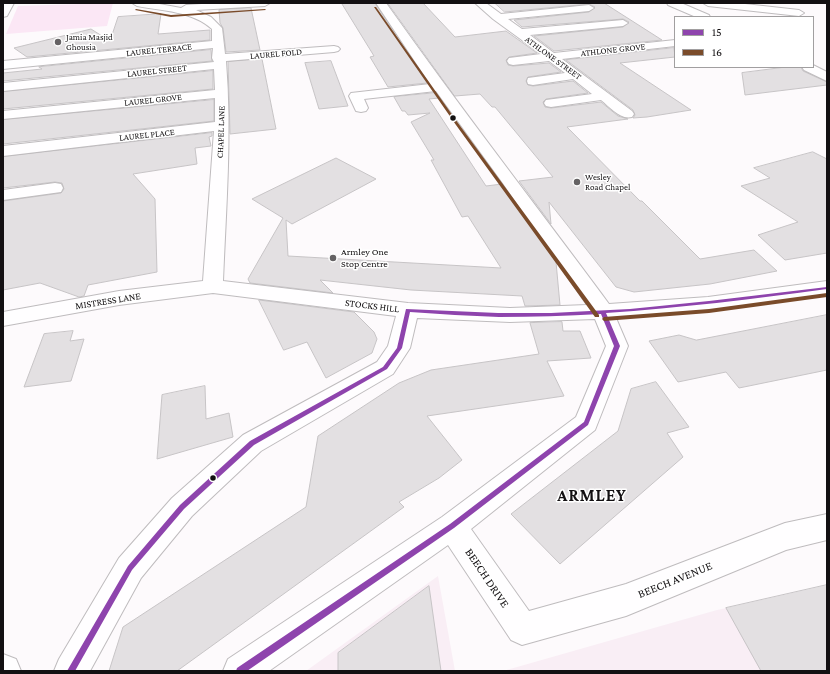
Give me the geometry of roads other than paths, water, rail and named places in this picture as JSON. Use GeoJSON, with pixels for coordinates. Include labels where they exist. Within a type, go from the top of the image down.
{"type":"FeatureCollection","features":[{"type":"Feature","properties":{"kind":"street"},"geometry":{"type":"LineString","coordinates":[[3,14],[9,3]]}},
{"type":"Feature","properties":{"kind":"street"},"geometry":{"type":"LineString","coordinates":[[137,3],[171,9],[265,3]]}},
{"type":"Feature","properties":{"kind":"street"},"geometry":{"type":"LineString","coordinates":[[240,671],[452,526],[586,423],[617,346],[603,312],[439,87],[381,3]]}},
{"type":"Feature","properties":{"kind":"street","name":"ATHLONE STREET"},"geometry":{"type":"LineString","coordinates":[[480,3],[627,114]]}},
{"type":"Feature","properties":{"kind":"street"},"geometry":{"type":"LineString","coordinates":[[672,3],[703,16]]}},
{"type":"Feature","properties":{"kind":"street"},"geometry":{"type":"LineString","coordinates":[[708,3],[799,13]]}},
{"type":"Feature","properties":{"kind":"street"},"geometry":{"type":"LineString","coordinates":[[497,17],[589,8]]}},
{"type":"Feature","properties":{"kind":"street","name":"CHAPEL LANE"},"geometry":{"type":"LineString","coordinates":[[171,9],[194,13],[207,19],[217,28],[222,93],[222,126],[213,286]]}},
{"type":"Feature","properties":{"kind":"street"},"geometry":{"type":"LineString","coordinates":[[519,33],[623,23]]}},
{"type":"Feature","properties":{"kind":"street","name":"ATHLONE GROVE"},"geometry":{"type":"LineString","coordinates":[[513,61],[674,43]]}},
{"type":"Feature","properties":{"kind":"street","name":"LAUREL FOLD"},"geometry":{"type":"LineString","coordinates":[[218,56],[334,49]]}},
{"type":"Feature","properties":{"kind":"street","name":"LAUREL TERRACE"},"geometry":{"type":"LineString","coordinates":[[3,65],[100,56],[218,56]]}},
{"type":"Feature","properties":{"kind":"street","name":"LAUREL STREET"},"geometry":{"type":"LineString","coordinates":[[3,87],[94,78],[218,56]]}},
{"type":"Feature","properties":{"kind":"street"},"geometry":{"type":"LineString","coordinates":[[810,68],[827,77]]}},
{"type":"Feature","properties":{"kind":"street"},"geometry":{"type":"LineString","coordinates":[[533,81],[577,75]]}},
{"type":"Feature","properties":{"kind":"street"},"geometry":{"type":"LineString","coordinates":[[356,96],[439,87]]}},
{"type":"Feature","properties":{"kind":"street","name":"LAUREL GROVE"},"geometry":{"type":"LineString","coordinates":[[3,115],[222,93]]}},
{"type":"Feature","properties":{"kind":"street"},"geometry":{"type":"LineString","coordinates":[[552,103],[604,96]]}},
{"type":"Feature","properties":{"kind":"street","name":"LAUREL PLACE"},"geometry":{"type":"LineString","coordinates":[[3,151],[222,126]]}},
{"type":"Feature","properties":{"kind":"street"},"geometry":{"type":"LineString","coordinates":[[3,195],[55,188]]}},
{"type":"Feature","properties":{"kind":"street","name":"STOCKS HILL"},"geometry":{"type":"LineString","coordinates":[[213,286],[408,310],[510,315],[603,312],[708,304],[827,288]]}},
{"type":"Feature","properties":{"kind":"street","name":"MISTRESS LANE"},"geometry":{"type":"LineString","coordinates":[[3,318],[119,298],[213,286]]}},
{"type":"Feature","properties":{"kind":"street"},"geometry":{"type":"LineString","coordinates":[[72,671],[130,568],[182,507],[252,443],[385,368],[399,348],[408,310]]}},
{"type":"Feature","properties":{"kind":"street","name":"BEECH DRIVE"},"geometry":{"type":"LineString","coordinates":[[452,526],[522,629]]}},
{"type":"Feature","properties":{"kind":"street","name":"BEECH AVENUE"},"geometry":{"type":"LineString","coordinates":[[522,629],[626,600],[785,537],[827,527]]}},
{"type":"Feature","properties":{"kind":"place","name":"Jamia Masjid Ghousia"},"geometry":{"type":"Point","coordinates":[58,42]}},
{"type":"Feature","properties":{"kind":"place","name":"Wesley Road Chapel"},"geometry":{"type":"Point","coordinates":[577,182]}},
{"type":"Feature","properties":{"kind":"place","name":"Armley One Stop Centre"},"geometry":{"type":"Point","coordinates":[333,258]}},
{"type":"Feature","properties":{"kind":"district","name":"ARMLEY"},"geometry":{"type":"Point","coordinates":[592,496]}}]}
